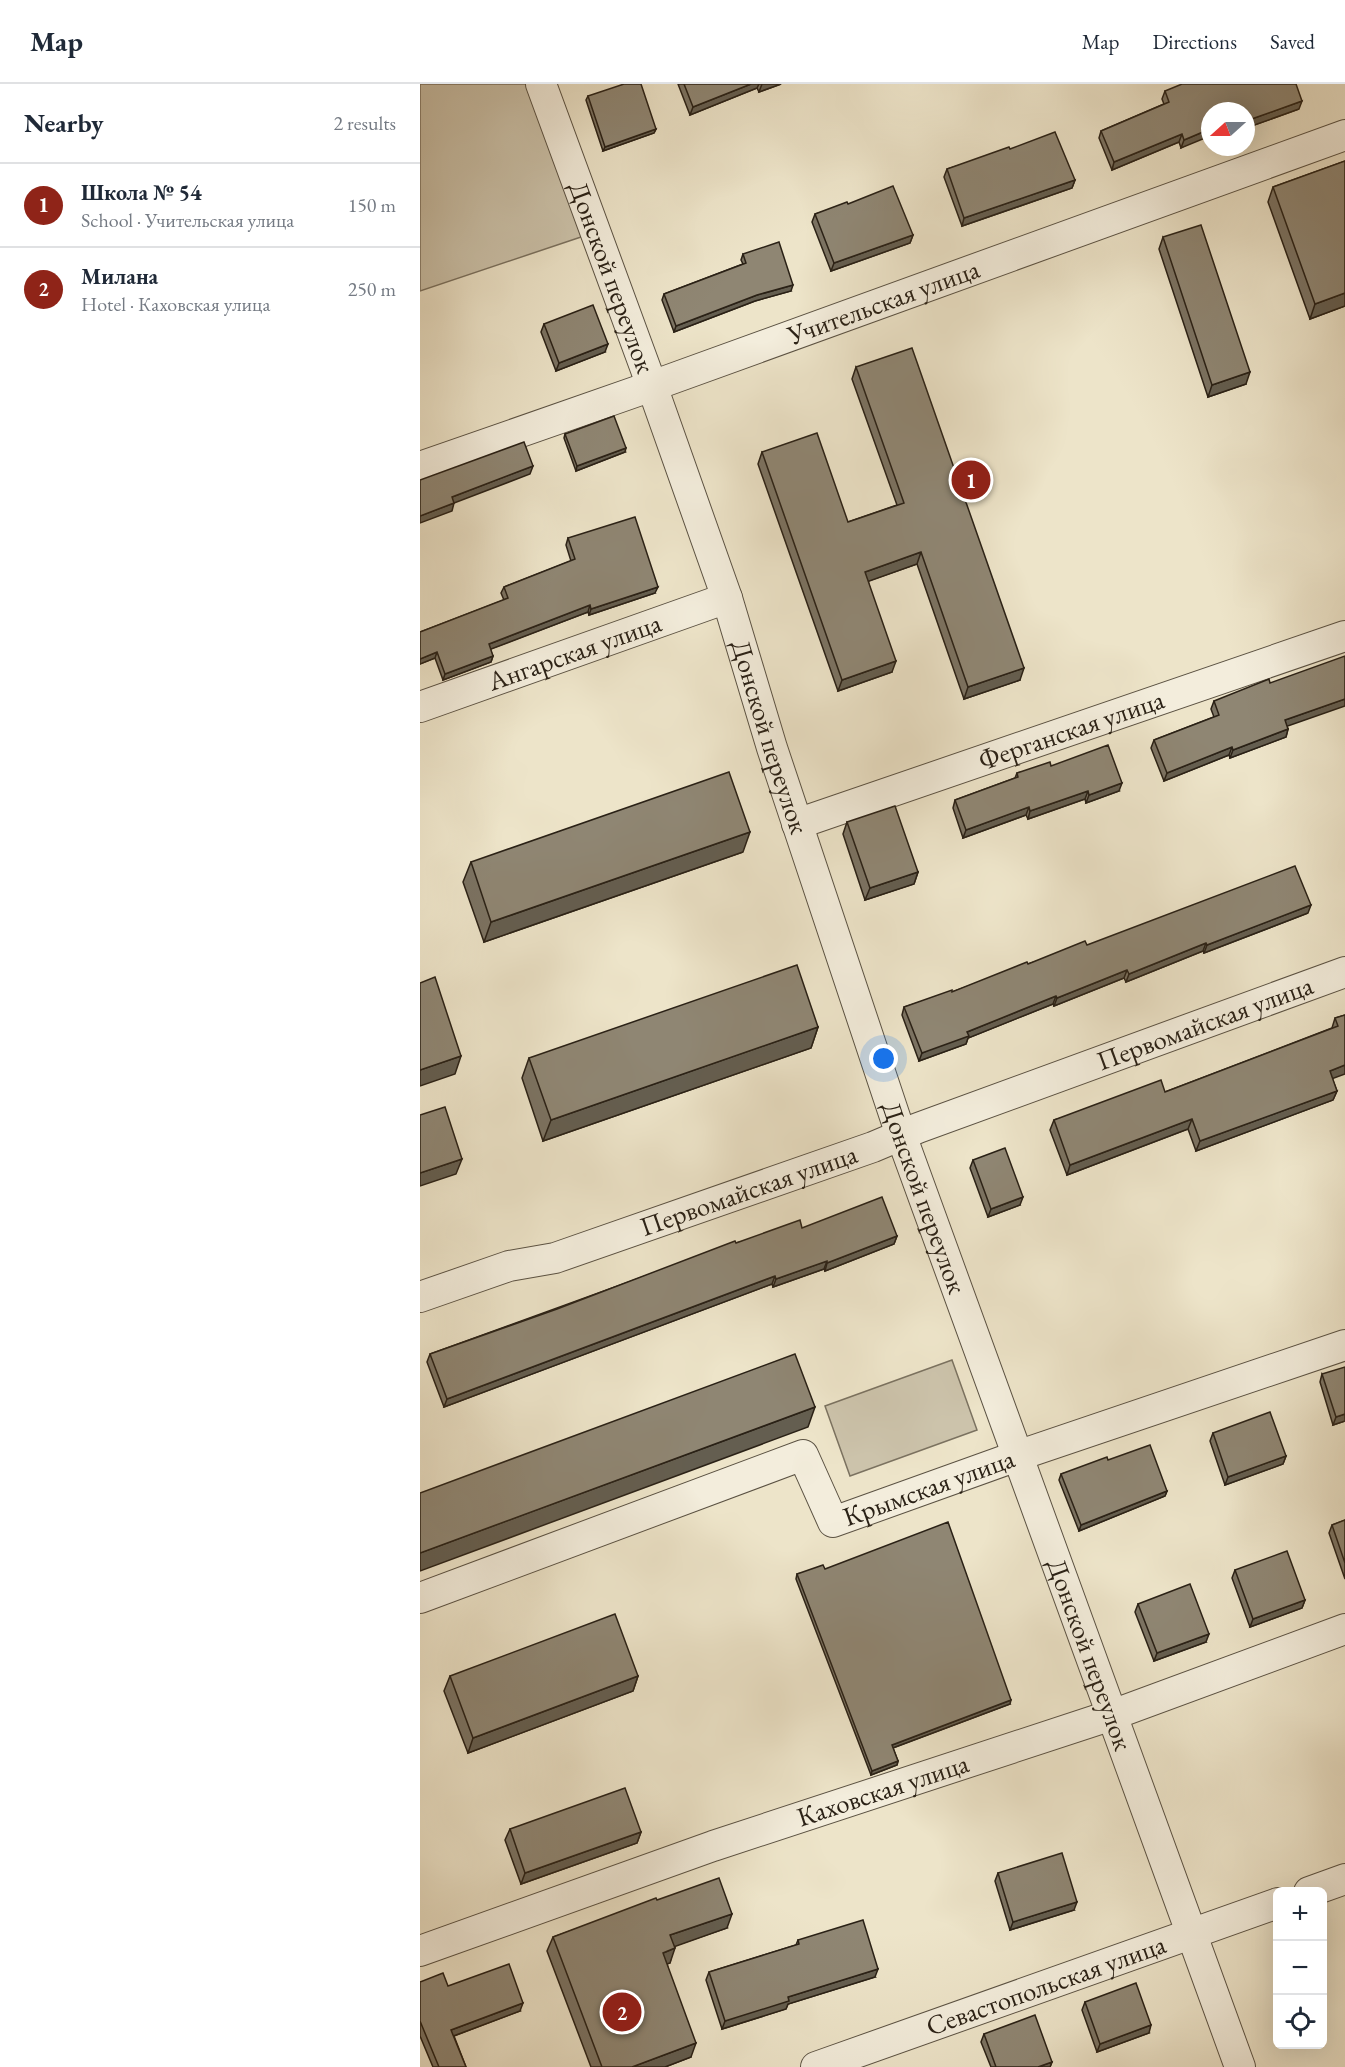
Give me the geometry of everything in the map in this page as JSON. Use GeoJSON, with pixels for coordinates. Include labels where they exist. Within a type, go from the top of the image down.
{"type":"FeatureCollection","features":[{"type":"Feature","properties":{"kind":"street","name":"Донской переулок"},"geometry":{"type":"LineString","coordinates":[[541,84],[727,598],[796,824],[901,1135],[1240,2067]]}},
{"type":"Feature","properties":{"kind":"street","name":"Учительская улица"},"geometry":{"type":"LineString","coordinates":[[420,467],[652,386],[1345,135]]}},
{"type":"Feature","properties":{"kind":"street","name":"Ангарская улица"},"geometry":{"type":"LineString","coordinates":[[420,707],[727,598]]}},
{"type":"Feature","properties":{"kind":"street","name":"Ферганская улица"},"geometry":{"type":"LineString","coordinates":[[796,824],[1345,636]]}},
{"type":"Feature","properties":{"kind":"street","name":"Первомайская улица"},"geometry":{"type":"LineString","coordinates":[[420,1297],[509,1266],[555,1258],[873,1147],[1345,972]]}},
{"type":"Feature","properties":{"kind":"street","name":"Крымская улица"},"geometry":{"type":"LineString","coordinates":[[420,1598],[803,1455],[833,1522],[1017,1456],[1345,1345]]}},
{"type":"Feature","properties":{"kind":"street","name":"Каховская улица"},"geometry":{"type":"LineString","coordinates":[[420,1952],[713,1846],[1112,1715],[1345,1629]]}},
{"type":"Feature","properties":{"kind":"street"},"geometry":{"type":"LineString","coordinates":[[1322,1887],[1345,1878]]}},
{"type":"Feature","properties":{"kind":"street","name":"Севастопольская улица"},"geometry":{"type":"LineString","coordinates":[[816,2067],[1273,1905]]}},
{"type":"Feature","properties":{"kind":"shaded area"},"geometry":{"type":"Polygon","coordinates":[[[420,84],[531,84],[584,236],[420,291],[420,84]]]}},
{"type":"Feature","properties":{"kind":"shaded area"},"geometry":{"type":"Polygon","coordinates":[[[952,1360],[977,1430],[850,1476],[825,1406],[952,1360]]]}},
{"type":"Feature","properties":{"kind":"building"},"geometry":{"type":"Polygon","coordinates":[[[624,84],[641,84],[656,129],[605,147],[588,96],[624,84]]]}},
{"type":"Feature","properties":{"kind":"building"},"geometry":{"type":"Polygon","coordinates":[[[684,84],[751,84],[693,107],[684,84]]]}},
{"type":"Feature","properties":{"kind":"building"},"geometry":{"type":"Polygon","coordinates":[[[1182,84],[1296,84],[1302,101],[1255,118],[1255,102],[1201,102],[1201,133],[1184,140],[1182,134],[1114,162],[1101,131],[1169,102],[1165,91],[1182,84]]]}},
{"type":"Feature","properties":{"kind":"building"},"geometry":{"type":"Polygon","coordinates":[[[1055,132],[1075,180],[964,218],[947,169],[1055,132]]]}},
{"type":"Feature","properties":{"kind":"building"},"geometry":{"type":"Polygon","coordinates":[[[1345,161],[1345,293],[1315,304],[1273,187],[1345,161]]]}},
{"type":"Feature","properties":{"kind":"building"},"geometry":{"type":"Polygon","coordinates":[[[893,186],[913,235],[834,263],[815,214],[893,186]]]}},
{"type":"Feature","properties":{"kind":"building"},"geometry":{"type":"Polygon","coordinates":[[[1201,225],[1250,372],[1212,385],[1163,237],[1201,225]]]}},
{"type":"Feature","properties":{"kind":"building"},"geometry":{"type":"Polygon","coordinates":[[[779,242],[793,285],[757,295],[676,326],[664,294],[746,263],[743,254],[779,242]]]}},
{"type":"Feature","properties":{"kind":"building"},"geometry":{"type":"Polygon","coordinates":[[[593,305],[608,344],[559,363],[544,324],[593,305]]]}},
{"type":"Feature","properties":{"kind":"building"},"geometry":{"type":"Polygon","coordinates":[[[912,348],[1024,668],[968,687],[921,552],[865,572],[896,661],[842,680],[762,452],[817,433],[848,522],[904,503],[856,367],[912,348]]]}},
{"type":"Feature","properties":{"kind":"building"},"geometry":{"type":"Polygon","coordinates":[[[614,416],[626,448],[577,466],[565,434],[614,416]]]}},
{"type":"Feature","properties":{"kind":"building"},"geometry":{"type":"Polygon","coordinates":[[[524,442],[533,466],[452,497],[454,503],[420,516],[420,480],[524,442]]]}},
{"type":"Feature","properties":{"kind":"building"},"geometry":{"type":"Polygon","coordinates":[[[635,517],[658,587],[591,609],[590,605],[489,644],[493,656],[445,674],[437,652],[420,659],[420,632],[508,598],[504,587],[575,559],[568,538],[635,517]]]}},
{"type":"Feature","properties":{"kind":"building"},"geometry":{"type":"Polygon","coordinates":[[[1345,656],[1345,699],[1285,720],[1288,729],[1233,750],[1232,747],[1167,773],[1154,740],[1219,715],[1214,701],[1269,679],[1270,683],[1345,656]]]}},
{"type":"Feature","properties":{"kind":"building"},"geometry":{"type":"Polygon","coordinates":[[[1108,745],[1122,783],[1089,795],[1088,791],[1030,811],[1029,807],[966,830],[955,800],[1018,777],[1017,773],[1050,762],[1051,766],[1108,745]]]}},
{"type":"Feature","properties":{"kind":"building"},"geometry":{"type":"Polygon","coordinates":[[[729,772],[750,832],[491,922],[471,862],[729,772]]]}},
{"type":"Feature","properties":{"kind":"building"},"geometry":{"type":"Polygon","coordinates":[[[895,806],[918,872],[870,888],[847,822],[895,806]]]}},
{"type":"Feature","properties":{"kind":"building"},"geometry":{"type":"Polygon","coordinates":[[[1295,866],[1311,905],[1129,974],[1127,970],[1057,998],[1056,996],[967,1032],[969,1036],[922,1053],[904,1007],[952,990],[952,992],[1085,941],[1087,945],[1295,866]]]}},
{"type":"Feature","properties":{"kind":"building"},"geometry":{"type":"Polygon","coordinates":[[[797,965],[818,1027],[551,1120],[529,1058],[797,965]]]}},
{"type":"Feature","properties":{"kind":"building"},"geometry":{"type":"Polygon","coordinates":[[[435,977],[461,1056],[420,1070],[420,983],[435,977]]]}},
{"type":"Feature","properties":{"kind":"building"},"geometry":{"type":"Polygon","coordinates":[[[1345,1015],[1345,1065],[1330,1071],[1337,1091],[1200,1141],[1192,1119],[1070,1165],[1054,1120],[1161,1080],[1165,1092],[1338,1026],[1335,1018],[1345,1015]]]}},
{"type":"Feature","properties":{"kind":"building"},"geometry":{"type":"Polygon","coordinates":[[[445,1107],[462,1159],[420,1173],[420,1115],[445,1107]]]}},
{"type":"Feature","properties":{"kind":"building"},"geometry":{"type":"Polygon","coordinates":[[[1005,1148],[1023,1197],[991,1209],[973,1160],[1005,1148]]]}},
{"type":"Feature","properties":{"kind":"building"},"geometry":{"type":"Polygon","coordinates":[[[882,1197],[897,1236],[827,1263],[827,1261],[776,1279],[775,1276],[447,1399],[430,1354],[557,1309],[735,1241],[736,1243],[800,1220],[802,1228],[882,1197]]]}},
{"type":"Feature","properties":{"kind":"building"},"geometry":{"type":"Polygon","coordinates":[[[795,1354],[815,1407],[420,1553],[420,1493],[795,1354]]]}},
{"type":"Feature","properties":{"kind":"building"},"geometry":{"type":"Polygon","coordinates":[[[1345,1367],[1345,1414],[1336,1417],[1322,1374],[1345,1367]]]}},
{"type":"Feature","properties":{"kind":"building"},"geometry":{"type":"Polygon","coordinates":[[[1270,1412],[1286,1456],[1228,1477],[1213,1433],[1270,1412]]]}},
{"type":"Feature","properties":{"kind":"building"},"geometry":{"type":"Polygon","coordinates":[[[1150,1445],[1167,1491],[1081,1525],[1061,1474],[1107,1457],[1108,1460],[1150,1445]]]}},
{"type":"Feature","properties":{"kind":"building"},"geometry":{"type":"Polygon","coordinates":[[[1345,1520],[1345,1563],[1332,1525],[1345,1520]]]}},
{"type":"Feature","properties":{"kind":"building"},"geometry":{"type":"Polygon","coordinates":[[[948,1522],[1011,1700],[892,1745],[898,1761],[872,1771],[797,1574],[823,1565],[825,1569],[948,1522]]]}},
{"type":"Feature","properties":{"kind":"building"},"geometry":{"type":"Polygon","coordinates":[[[1287,1551],[1305,1600],[1253,1619],[1235,1570],[1287,1551]]]}},
{"type":"Feature","properties":{"kind":"building"},"geometry":{"type":"Polygon","coordinates":[[[1190,1584],[1209,1634],[1157,1653],[1138,1604],[1190,1584]]]}},
{"type":"Feature","properties":{"kind":"building"},"geometry":{"type":"Polygon","coordinates":[[[615,1614],[638,1676],[473,1738],[450,1676],[615,1614]]]}},
{"type":"Feature","properties":{"kind":"building"},"geometry":{"type":"Polygon","coordinates":[[[625,1788],[641,1832],[525,1873],[510,1829],[625,1788]]]}},
{"type":"Feature","properties":{"kind":"building"},"geometry":{"type":"Polygon","coordinates":[[[1062,1853],[1077,1902],[1013,1922],[998,1873],[1062,1853]]]}},
{"type":"Feature","properties":{"kind":"building"},"geometry":{"type":"Polygon","coordinates":[[[719,1878],[732,1914],[670,1935],[675,1948],[663,1953],[696,2043],[632,2067],[602,2067],[553,1937],[656,1898],[657,1900],[719,1878]]]}},
{"type":"Feature","properties":{"kind":"building"},"geometry":{"type":"Polygon","coordinates":[[[863,1920],[878,1969],[788,1997],[789,2001],[725,2021],[709,1972],[799,1944],[798,1940],[863,1920]]]}},
{"type":"Feature","properties":{"kind":"building"},"geometry":{"type":"Polygon","coordinates":[[[509,1964],[523,2003],[451,2030],[466,2067],[439,2067],[420,2021],[420,1982],[443,1973],[448,1986],[509,1964]]]}},
{"type":"Feature","properties":{"kind":"building"},"geometry":{"type":"Polygon","coordinates":[[[1136,1983],[1151,2025],[1100,2044],[1085,2002],[1136,1983]]]}},
{"type":"Feature","properties":{"kind":"building"},"geometry":{"type":"Polygon","coordinates":[[[1035,2015],[1052,2062],[1038,2067],[996,2067],[984,2034],[1035,2015]]]}},
{"type":"Feature","properties":{"kind":"place","name":"Школа № 54"},"geometry":{"type":"Point","coordinates":[971,480]}},
{"type":"Feature","properties":{"kind":"place","name":"Милана"},"geometry":{"type":"Point","coordinates":[622,2012]}}]}
